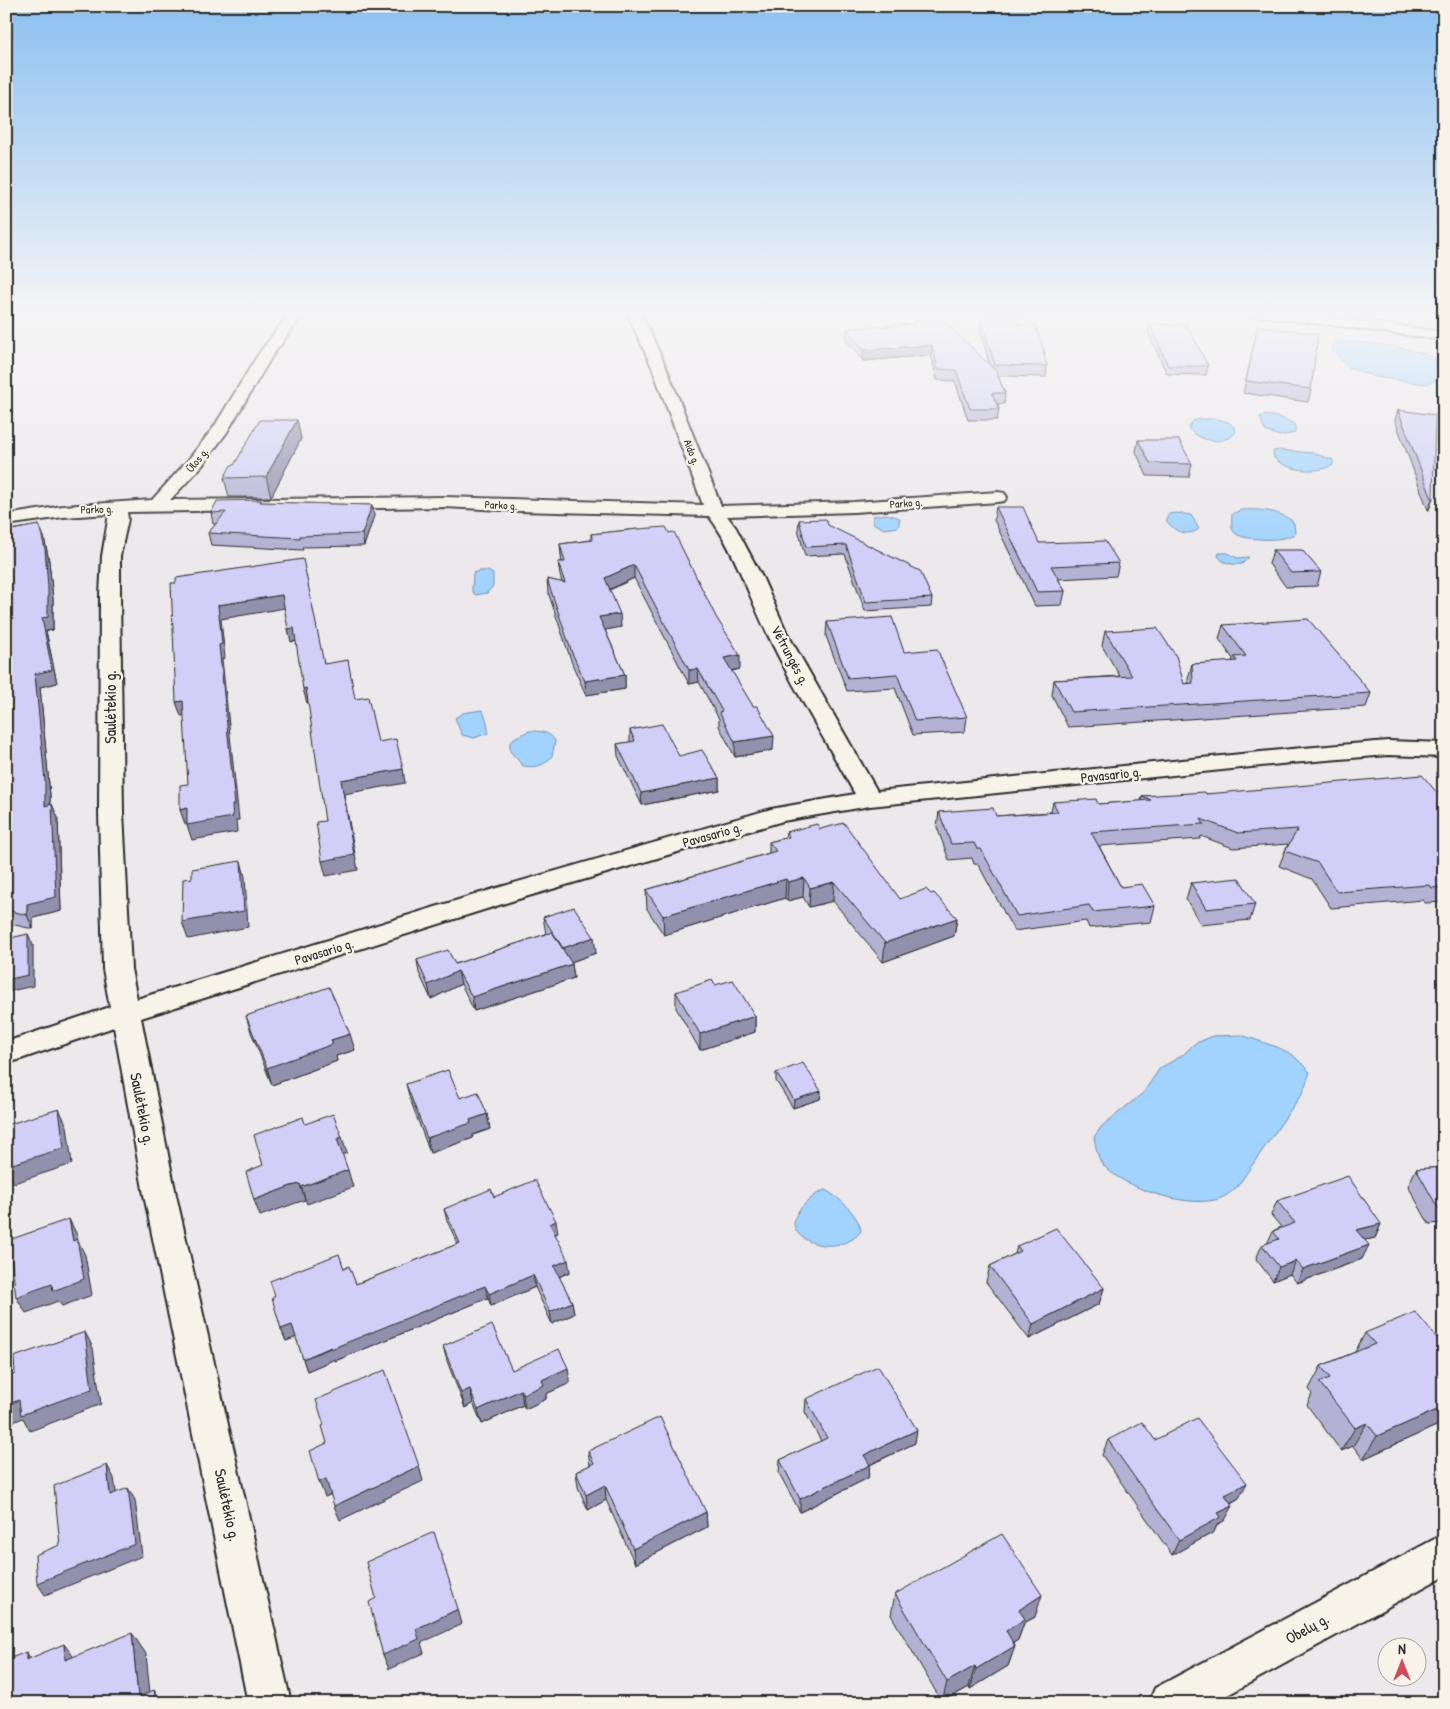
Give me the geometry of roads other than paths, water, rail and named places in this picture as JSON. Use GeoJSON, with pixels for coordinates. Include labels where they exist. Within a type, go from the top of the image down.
{"type":"FeatureCollection","features":[{"type":"Feature","properties":{"kind":"street","name":"Ūlos g."},"geometry":{"type":"LineString","coordinates":[[158,505],[162,498],[195,463],[221,429],[244,391]]}},
{"type":"Feature","properties":{"kind":"street","name":"Aido g."},"geometry":{"type":"LineString","coordinates":[[668,391],[714,511]]}},
{"type":"Feature","properties":{"kind":"street","name":"Parko g."},"geometry":{"type":"LineString","coordinates":[[6,520],[63,510],[99,507],[113,509],[158,505],[445,502],[714,511],[854,507],[998,497]]}},
{"type":"Feature","properties":{"kind":"street","name":"Saulėtekio g."},"geometry":{"type":"LineString","coordinates":[[113,509],[118,512],[110,556],[111,812],[117,969],[160,1195],[270,1703]]}},
{"type":"Feature","properties":{"kind":"street","name":"Vėtrungės g."},"geometry":{"type":"LineString","coordinates":[[714,511],[727,528],[753,579],[777,633],[870,799]]}},
{"type":"Feature","properties":{"kind":"street","name":"Pavasario g."},"geometry":{"type":"LineString","coordinates":[[6,1053],[124,1013],[506,894],[780,814],[870,799],[1358,750],[1388,748],[1444,750]]}},
{"type":"Feature","properties":{"kind":"street","name":"Obelų g."},"geometry":{"type":"LineString","coordinates":[[1170,1703],[1444,1554]]}},
{"type":"Feature","properties":{"kind":"water"},"geometry":{"type":"Polygon","coordinates":[[[1263,415],[1280,418],[1295,425],[1295,433],[1280,436],[1265,431],[1260,417],[1263,415]]]}},
{"type":"Feature","properties":{"kind":"water"},"geometry":{"type":"Polygon","coordinates":[[[1199,419],[1226,421],[1234,427],[1236,432],[1219,441],[1205,439],[1188,428],[1193,421],[1199,419]]]}},
{"type":"Feature","properties":{"kind":"water"},"geometry":{"type":"Polygon","coordinates":[[[1273,451],[1313,453],[1333,460],[1333,465],[1319,470],[1302,470],[1286,466],[1274,458],[1273,451]]]}},
{"type":"Feature","properties":{"kind":"water"},"geometry":{"type":"Polygon","coordinates":[[[1241,510],[1262,510],[1283,515],[1294,523],[1295,533],[1291,536],[1275,539],[1256,539],[1240,536],[1232,529],[1232,514],[1241,510]]]}},
{"type":"Feature","properties":{"kind":"water"},"geometry":{"type":"Polygon","coordinates":[[[886,514],[900,518],[898,527],[884,529],[873,523],[873,516],[886,514]]]}},
{"type":"Feature","properties":{"kind":"water"},"geometry":{"type":"Polygon","coordinates":[[[1169,514],[1191,515],[1199,529],[1190,533],[1176,530],[1166,520],[1169,514]]]}},
{"type":"Feature","properties":{"kind":"water"},"geometry":{"type":"Polygon","coordinates":[[[1219,553],[1228,553],[1237,558],[1249,557],[1242,564],[1232,564],[1220,559],[1219,553]]]}},
{"type":"Feature","properties":{"kind":"water"},"geometry":{"type":"Polygon","coordinates":[[[488,571],[493,574],[493,586],[487,593],[475,595],[472,590],[473,573],[488,571]]]}},
{"type":"Feature","properties":{"kind":"water"},"geometry":{"type":"Polygon","coordinates":[[[482,710],[488,733],[474,738],[462,735],[455,718],[463,713],[482,710]]]}},
{"type":"Feature","properties":{"kind":"water"},"geometry":{"type":"Polygon","coordinates":[[[529,731],[547,733],[555,741],[552,756],[539,766],[523,766],[510,751],[510,743],[514,738],[529,731]]]}},
{"type":"Feature","properties":{"kind":"water"},"geometry":{"type":"Polygon","coordinates":[[[1241,1035],[1277,1047],[1293,1055],[1310,1072],[1303,1092],[1237,1187],[1223,1197],[1209,1201],[1177,1199],[1160,1195],[1127,1182],[1104,1166],[1098,1156],[1094,1137],[1102,1126],[1143,1093],[1160,1068],[1183,1055],[1194,1044],[1213,1036],[1241,1035]]]}},
{"type":"Feature","properties":{"kind":"water"},"geometry":{"type":"Polygon","coordinates":[[[825,1190],[842,1202],[852,1213],[861,1231],[851,1240],[838,1245],[823,1245],[810,1242],[800,1235],[795,1226],[796,1216],[806,1203],[812,1197],[825,1190]]]}}]}
